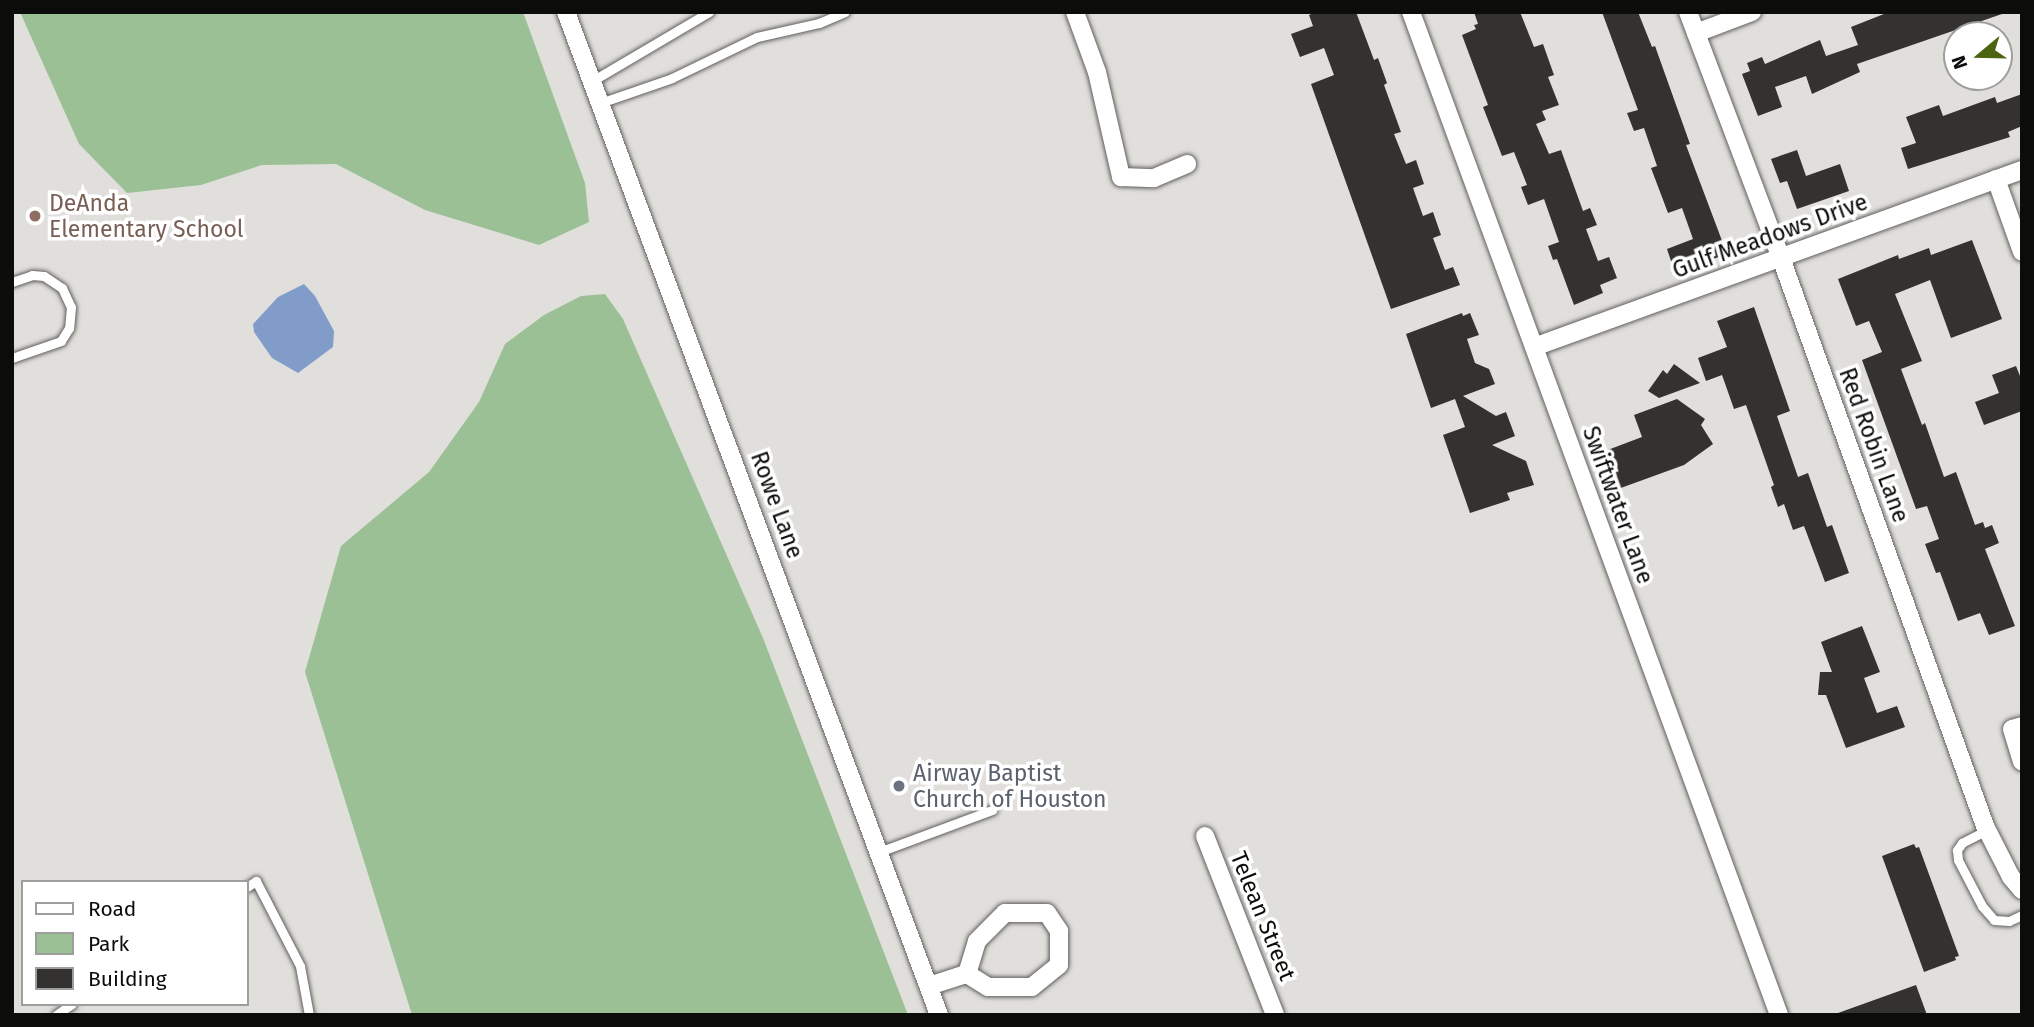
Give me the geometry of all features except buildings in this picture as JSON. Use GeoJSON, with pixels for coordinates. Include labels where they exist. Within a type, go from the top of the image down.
{"type":"FeatureCollection","features":[{"type":"Feature","properties":{"kind":"street","name":"Rowe Lane"},"geometry":{"type":"LineString","coordinates":[[566,12],[939,1015]]}},
{"type":"Feature","properties":{"kind":"street"},"geometry":{"type":"LineString","coordinates":[[1075,12],[1097,72],[1121,177],[1154,178],[1187,164]]}},
{"type":"Feature","properties":{"kind":"street","name":"Swiftwater Lane"},"geometry":{"type":"LineString","coordinates":[[1411,12],[1779,1015]]}},
{"type":"Feature","properties":{"kind":"street","name":"Red Robin Lane"},"geometry":{"type":"LineString","coordinates":[[1689,12],[1781,258],[1987,830],[2011,877],[2022,890]]}},
{"type":"Feature","properties":{"kind":"street"},"geometry":{"type":"LineString","coordinates":[[1696,33],[1752,12]]}},
{"type":"Feature","properties":{"kind":"street","name":"Gulf Meadows Drive"},"geometry":{"type":"LineString","coordinates":[[1534,347],[2022,170]]}},
{"type":"Feature","properties":{"kind":"street"},"geometry":{"type":"LineString","coordinates":[[1996,179],[2022,252]]}},
{"type":"Feature","properties":{"kind":"street"},"geometry":{"type":"LineString","coordinates":[[2022,726],[2012,729],[2022,761]]}},
{"type":"Feature","properties":{"kind":"street","name":"Telean Street"},"geometry":{"type":"LineString","coordinates":[[1205,836],[1275,1015]]}},
{"type":"Feature","properties":{"kind":"street"},"geometry":{"type":"LineString","coordinates":[[929,986],[967,974],[988,987],[1032,987],[1059,965],[1059,931],[1047,913],[1005,914],[977,941],[967,974]]}},
{"type":"Feature","properties":{"kind":"lane"},"geometry":{"type":"LineString","coordinates":[[592,81],[709,12]]}},
{"type":"Feature","properties":{"kind":"lane"},"geometry":{"type":"LineString","coordinates":[[600,103],[672,78],[757,37],[819,23],[845,12]]}},
{"type":"Feature","properties":{"kind":"lane"},"geometry":{"type":"LineString","coordinates":[[12,282],[32,275],[44,276],[62,288],[71,307],[69,328],[61,341],[12,358]]}},
{"type":"Feature","properties":{"kind":"lane"},"geometry":{"type":"LineString","coordinates":[[879,852],[992,810]]}},
{"type":"Feature","properties":{"kind":"lane"},"geometry":{"type":"LineString","coordinates":[[1987,830],[1962,844],[1957,850],[1958,860],[1982,906],[1994,920],[2009,921],[2022,915]]}},
{"type":"Feature","properties":{"kind":"lane"},"geometry":{"type":"LineString","coordinates":[[248,886],[256,881],[300,966],[309,1015]]}},
{"type":"Feature","properties":{"kind":"green space"},"geometry":{"type":"Polygon","coordinates":[[[20,12],[523,12],[585,183],[589,222],[539,245],[425,210],[336,164],[262,165],[201,185],[127,193],[79,144],[20,12]]]}},
{"type":"Feature","properties":{"kind":"green space"},"geometry":{"type":"Polygon","coordinates":[[[605,294],[623,319],[763,638],[908,1015],[412,1015],[305,672],[341,546],[429,472],[479,402],[505,344],[544,315],[581,296],[605,294]]]}},
{"type":"Feature","properties":{"kind":"water"},"geometry":{"type":"Polygon","coordinates":[[[304,284],[315,296],[334,331],[333,347],[298,373],[272,358],[254,332],[253,324],[278,297],[304,284]]]}},
{"type":"Feature","properties":{"kind":"place","name":"DeAnda Elementary School"},"geometry":{"type":"Point","coordinates":[35,216]}},
{"type":"Feature","properties":{"kind":"place","name":"Airway Baptist Church of Houston"},"geometry":{"type":"Point","coordinates":[899,786]}}]}
